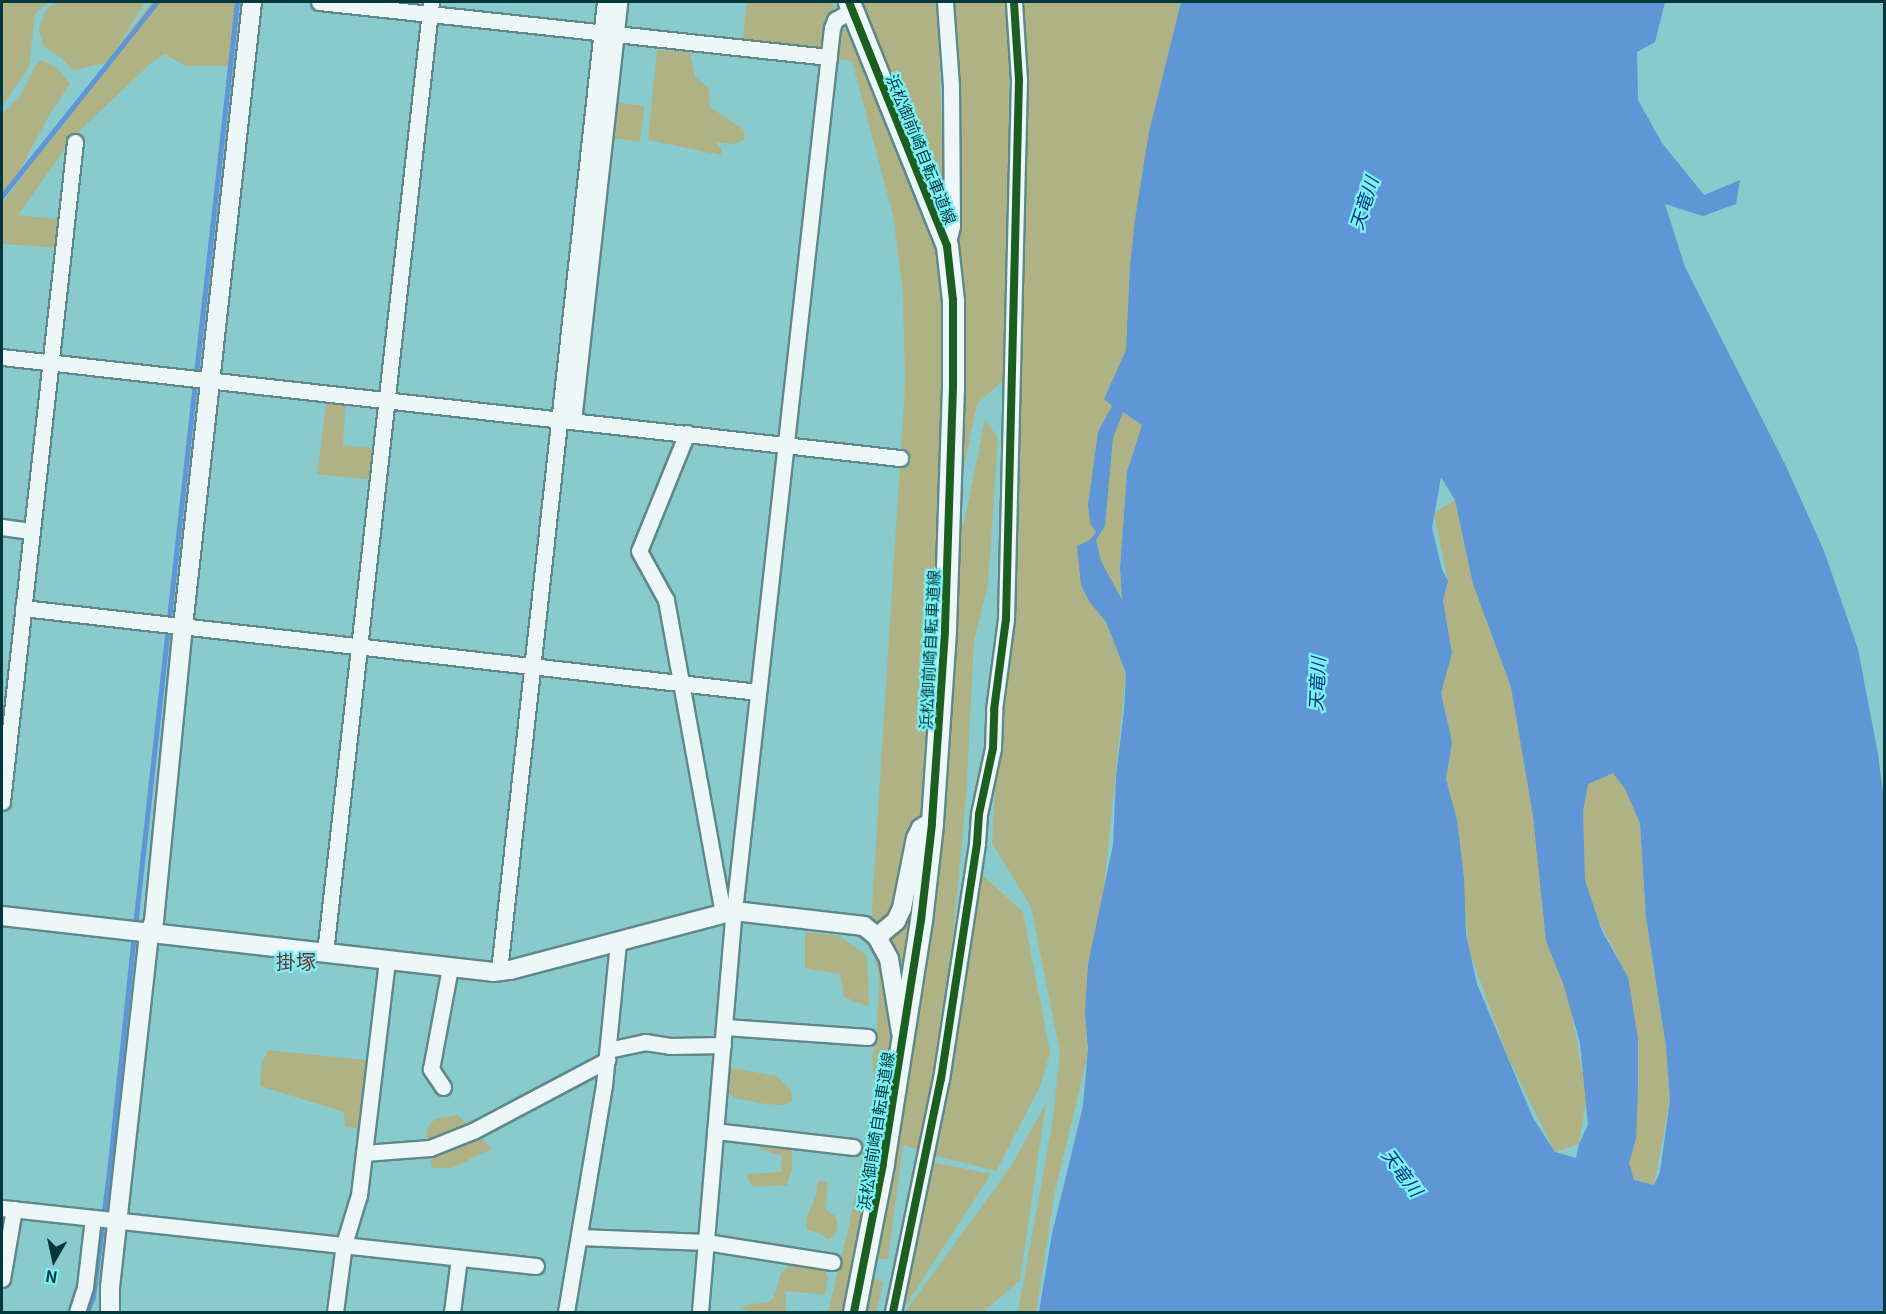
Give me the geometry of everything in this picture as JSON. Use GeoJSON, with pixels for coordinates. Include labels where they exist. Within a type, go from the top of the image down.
{"type":"FeatureCollection","features":[{"type":"Feature","properties":{"kind":"main road","name":"浜松御前崎自転車道線"},"geometry":{"type":"LineString","coordinates":[[850,6],[947,246],[953,300],[953,387],[945,631],[932,822],[903,1041],[870,1241],[854,1312]]}},
{"type":"Feature","properties":{"kind":"street"},"geometry":{"type":"LineString","coordinates":[[110,1312],[117,1221],[149,934],[154,921],[183,626],[252,2]]}},
{"type":"Feature","properties":{"kind":"street"},"geometry":{"type":"LineString","coordinates":[[319,2],[430,8],[609,33],[829,57]]}},
{"type":"Feature","properties":{"kind":"street"},"geometry":{"type":"LineString","coordinates":[[605,2],[609,33]]}},
{"type":"Feature","properties":{"kind":"street"},"geometry":{"type":"LineString","coordinates":[[499,971],[532,666],[566,420],[609,33],[619,2]]}},
{"type":"Feature","properties":{"kind":"street"},"geometry":{"type":"LineString","coordinates":[[945,2],[951,86],[952,226],[947,246]]}},
{"type":"Feature","properties":{"kind":"street"},"geometry":{"type":"LineString","coordinates":[[893,1312],[940,1079],[977,843],[979,814],[993,748],[994,710],[1006,619],[1019,81],[1014,2]]}},
{"type":"Feature","properties":{"kind":"street"},"geometry":{"type":"LineString","coordinates":[[700,1312],[725,1027],[728,912],[758,692],[829,57],[835,20],[850,6]]}},
{"type":"Feature","properties":{"kind":"street"},"geometry":{"type":"LineString","coordinates":[[325,953],[430,8]]}},
{"type":"Feature","properties":{"kind":"street"},"geometry":{"type":"LineString","coordinates":[[2,802],[6,718],[23,608],[75,142]]}},
{"type":"Feature","properties":{"kind":"street"},"geometry":{"type":"LineString","coordinates":[[2,357],[900,458]]}},
{"type":"Feature","properties":{"kind":"street"},"geometry":{"type":"LineString","coordinates":[[687,433],[639,551],[666,600],[728,912]]}},
{"type":"Feature","properties":{"kind":"street"},"geometry":{"type":"LineString","coordinates":[[2,527],[32,531]]}},
{"type":"Feature","properties":{"kind":"street"},"geometry":{"type":"LineString","coordinates":[[23,608],[758,692]]}},
{"type":"Feature","properties":{"kind":"street"},"geometry":{"type":"LineString","coordinates":[[877,936],[896,921],[899,915],[916,838],[921,828],[932,822]]}},
{"type":"Feature","properties":{"kind":"street"},"geometry":{"type":"LineString","coordinates":[[2,916],[499,971],[728,912],[864,926],[877,936],[890,959],[903,1041]]}},
{"type":"Feature","properties":{"kind":"street"},"geometry":{"type":"LineString","coordinates":[[566,1312],[607,1055],[618,942]]}},
{"type":"Feature","properties":{"kind":"street"},"geometry":{"type":"LineString","coordinates":[[335,1312],[344,1244],[359,1195],[387,960]]}},
{"type":"Feature","properties":{"kind":"street"},"geometry":{"type":"LineString","coordinates":[[444,1087],[431,1070],[450,967]]}},
{"type":"Feature","properties":{"kind":"street"},"geometry":{"type":"LineString","coordinates":[[725,1027],[868,1037]]}},
{"type":"Feature","properties":{"kind":"street"},"geometry":{"type":"LineString","coordinates":[[364,1153],[430,1148],[441,1144],[473,1131],[607,1055],[645,1042],[670,1046],[723,1045]]}},
{"type":"Feature","properties":{"kind":"street"},"geometry":{"type":"LineString","coordinates":[[716,1131],[853,1147]]}},
{"type":"Feature","properties":{"kind":"street"},"geometry":{"type":"LineString","coordinates":[[2,1279],[8,1208],[536,1266]]}},
{"type":"Feature","properties":{"kind":"street"},"geometry":{"type":"LineString","coordinates":[[77,1312],[85,1287],[93,1218]]}},
{"type":"Feature","properties":{"kind":"street"},"geometry":{"type":"LineString","coordinates":[[579,1237],[706,1242],[832,1262]]}},
{"type":"Feature","properties":{"kind":"street"},"geometry":{"type":"LineString","coordinates":[[452,1312],[459,1257]]}},
{"type":"Feature","properties":{"kind":"green space"},"geometry":{"type":"Polygon","coordinates":[[[2,2],[49,2],[35,14],[29,67],[2,107],[2,2]]]}},
{"type":"Feature","properties":{"kind":"green space"},"geometry":{"type":"Polygon","coordinates":[[[55,2],[145,2],[116,49],[152,2],[238,2],[231,66],[185,66],[165,54],[149,65],[75,135],[18,215],[66,220],[63,248],[2,244],[2,204],[106,63],[73,70],[60,57],[43,46],[39,30],[45,11],[55,2]]]}},
{"type":"Feature","properties":{"kind":"green space"},"geometry":{"type":"Polygon","coordinates":[[[747,2],[834,2],[832,28],[852,30],[930,224],[945,294],[954,534],[964,523],[985,420],[998,438],[988,584],[974,641],[966,797],[953,936],[922,1151],[903,1145],[888,1259],[874,1259],[871,1276],[883,1282],[876,1312],[828,1312],[849,1226],[875,1084],[872,1059],[877,1029],[879,975],[872,949],[872,906],[905,385],[903,292],[893,215],[852,61],[742,48],[747,2]]]}},
{"type":"Feature","properties":{"kind":"green space"},"geometry":{"type":"Polygon","coordinates":[[[857,2],[937,2],[945,218],[857,2]]]}},
{"type":"Feature","properties":{"kind":"green space"},"geometry":{"type":"Polygon","coordinates":[[[951,2],[1009,2],[1008,376],[977,404],[957,500],[960,362],[954,39],[951,2]]]}},
{"type":"Feature","properties":{"kind":"green space"},"geometry":{"type":"Polygon","coordinates":[[[1013,2],[1181,2],[1142,175],[1126,350],[1104,399],[1142,425],[1127,472],[1120,568],[1122,602],[1106,623],[1126,673],[1086,1063],[1055,1191],[1036,1312],[1018,1312],[1052,1125],[1060,1052],[1031,907],[992,843],[1006,594],[1013,2]]]}},
{"type":"Feature","properties":{"kind":"green space"},"geometry":{"type":"Polygon","coordinates":[[[657,50],[690,52],[695,77],[709,88],[710,107],[744,130],[744,140],[734,144],[715,142],[721,148],[721,155],[648,140],[657,50]]]}},
{"type":"Feature","properties":{"kind":"green space"},"geometry":{"type":"Polygon","coordinates":[[[41,60],[57,68],[70,84],[50,114],[16,178],[2,196],[2,115],[20,96],[34,68],[41,60]]]}},
{"type":"Feature","properties":{"kind":"green space"},"geometry":{"type":"Polygon","coordinates":[[[608,101],[645,106],[640,142],[603,137],[608,101]]]}},
{"type":"Feature","properties":{"kind":"green space"},"geometry":{"type":"Polygon","coordinates":[[[327,399],[346,401],[343,445],[377,449],[374,480],[317,474],[327,399]]]}},
{"type":"Feature","properties":{"kind":"green space"},"geometry":{"type":"Polygon","coordinates":[[[1455,500],[1473,584],[1511,687],[1587,1096],[1579,1144],[1555,1152],[1507,1055],[1469,950],[1457,820],[1446,779],[1452,742],[1441,693],[1452,653],[1443,601],[1448,581],[1434,513],[1455,500]]]}},
{"type":"Feature","properties":{"kind":"green space"},"geometry":{"type":"Polygon","coordinates":[[[1613,772],[1625,789],[1640,823],[1646,917],[1666,1046],[1670,1100],[1654,1185],[1634,1180],[1629,1163],[1628,977],[1599,921],[1585,880],[1583,811],[1588,783],[1613,772]]]}},
{"type":"Feature","properties":{"kind":"green space"},"geometry":{"type":"Polygon","coordinates":[[[981,874],[1023,912],[1050,1053],[1040,1087],[996,1171],[933,1155],[981,874]]]}},
{"type":"Feature","properties":{"kind":"green space"},"geometry":{"type":"Polygon","coordinates":[[[805,932],[840,936],[867,956],[869,1007],[844,997],[840,974],[805,968],[805,932]]]}},
{"type":"Feature","properties":{"kind":"green space"},"geometry":{"type":"Polygon","coordinates":[[[268,1050],[375,1061],[367,1129],[345,1127],[344,1112],[260,1086],[262,1063],[268,1050]]]}},
{"type":"Feature","properties":{"kind":"green space"},"geometry":{"type":"Polygon","coordinates":[[[729,1068],[777,1076],[791,1090],[792,1101],[783,1105],[734,1098],[725,1088],[729,1068]]]}},
{"type":"Feature","properties":{"kind":"green space"},"geometry":{"type":"Polygon","coordinates":[[[1046,1103],[1020,1280],[983,1312],[905,1312],[1012,1165],[1046,1103]]]}},
{"type":"Feature","properties":{"kind":"green space"},"geometry":{"type":"Polygon","coordinates":[[[458,1115],[492,1149],[451,1168],[432,1168],[426,1129],[435,1119],[458,1115]]]}},
{"type":"Feature","properties":{"kind":"green space"},"geometry":{"type":"Polygon","coordinates":[[[763,1140],[792,1146],[792,1168],[787,1185],[754,1187],[748,1180],[747,1174],[781,1172],[782,1156],[763,1150],[757,1144],[763,1140]]]}},
{"type":"Feature","properties":{"kind":"green space"},"geometry":{"type":"Polygon","coordinates":[[[932,1162],[991,1174],[902,1311],[932,1162]]]}},
{"type":"Feature","properties":{"kind":"green space"},"geometry":{"type":"Polygon","coordinates":[[[818,1181],[827,1182],[826,1209],[836,1217],[838,1228],[833,1237],[828,1239],[819,1233],[807,1230],[806,1220],[816,1195],[818,1181]]]}},
{"type":"Feature","properties":{"kind":"green space"},"geometry":{"type":"Polygon","coordinates":[[[807,1258],[823,1268],[828,1277],[825,1295],[786,1291],[786,1312],[758,1312],[742,1309],[746,1305],[768,1302],[774,1298],[781,1273],[790,1265],[807,1258]]]}},
{"type":"Feature","properties":{"kind":"water","name":"天竜川"},"geometry":{"type":"Polygon","coordinates":[[[1181,2],[1665,2],[1655,42],[1637,52],[1638,100],[1662,143],[1704,195],[1740,180],[1736,204],[1703,216],[1665,204],[1685,267],[1785,464],[1824,551],[1858,649],[1878,754],[1884,800],[1884,1312],[1039,1312],[1052,1234],[1083,1106],[1088,1048],[1085,1012],[1088,964],[1113,845],[1116,777],[1126,673],[1106,622],[1089,601],[1081,585],[1077,546],[1090,540],[1096,532],[1090,523],[1088,505],[1098,432],[1112,406],[1104,399],[1126,350],[1135,219],[1149,132],[1181,2]],[[1123,412],[1113,438],[1105,526],[1096,540],[1101,561],[1122,600],[1120,568],[1127,472],[1142,425],[1123,412]],[[1441,477],[1432,528],[1442,570],[1448,581],[1443,601],[1452,653],[1441,693],[1452,742],[1446,779],[1457,820],[1464,878],[1466,934],[1477,984],[1533,1118],[1555,1152],[1576,1158],[1579,1144],[1588,1125],[1580,1043],[1564,986],[1546,941],[1533,816],[1511,687],[1473,584],[1455,500],[1441,477]],[[1613,773],[1588,784],[1583,811],[1585,880],[1602,931],[1628,977],[1638,1039],[1636,1139],[1629,1163],[1634,1180],[1654,1185],[1660,1172],[1670,1100],[1666,1046],[1646,917],[1640,823],[1625,789],[1613,773]]]}},
{"type":"Feature","properties":{"kind":"waterway"},"geometry":{"type":"LineString","coordinates":[[2,196],[157,2]]}},
{"type":"Feature","properties":{"kind":"waterway"},"geometry":{"type":"LineString","coordinates":[[135,926],[237,2]]}},
{"type":"Feature","properties":{"kind":"waterway"},"geometry":{"type":"LineString","coordinates":[[87,1312],[93,1297],[109,1172],[134,934]]}},
{"type":"Feature","properties":{"kind":"cycle path"},"geometry":{"type":"LineString","coordinates":[[849,2],[947,246],[953,300],[953,387],[945,631],[932,824],[921,920],[883,1164],[854,1312]]}},
{"type":"Feature","properties":{"kind":"cycle path"},"geometry":{"type":"LineString","coordinates":[[893,1312],[941,1079],[977,843],[979,814],[993,748],[994,710],[1006,619],[1019,80],[1014,2]]}},
{"type":"Feature","properties":{"kind":"district","name":"掛塚"},"geometry":{"type":"Point","coordinates":[296,960]}}]}
